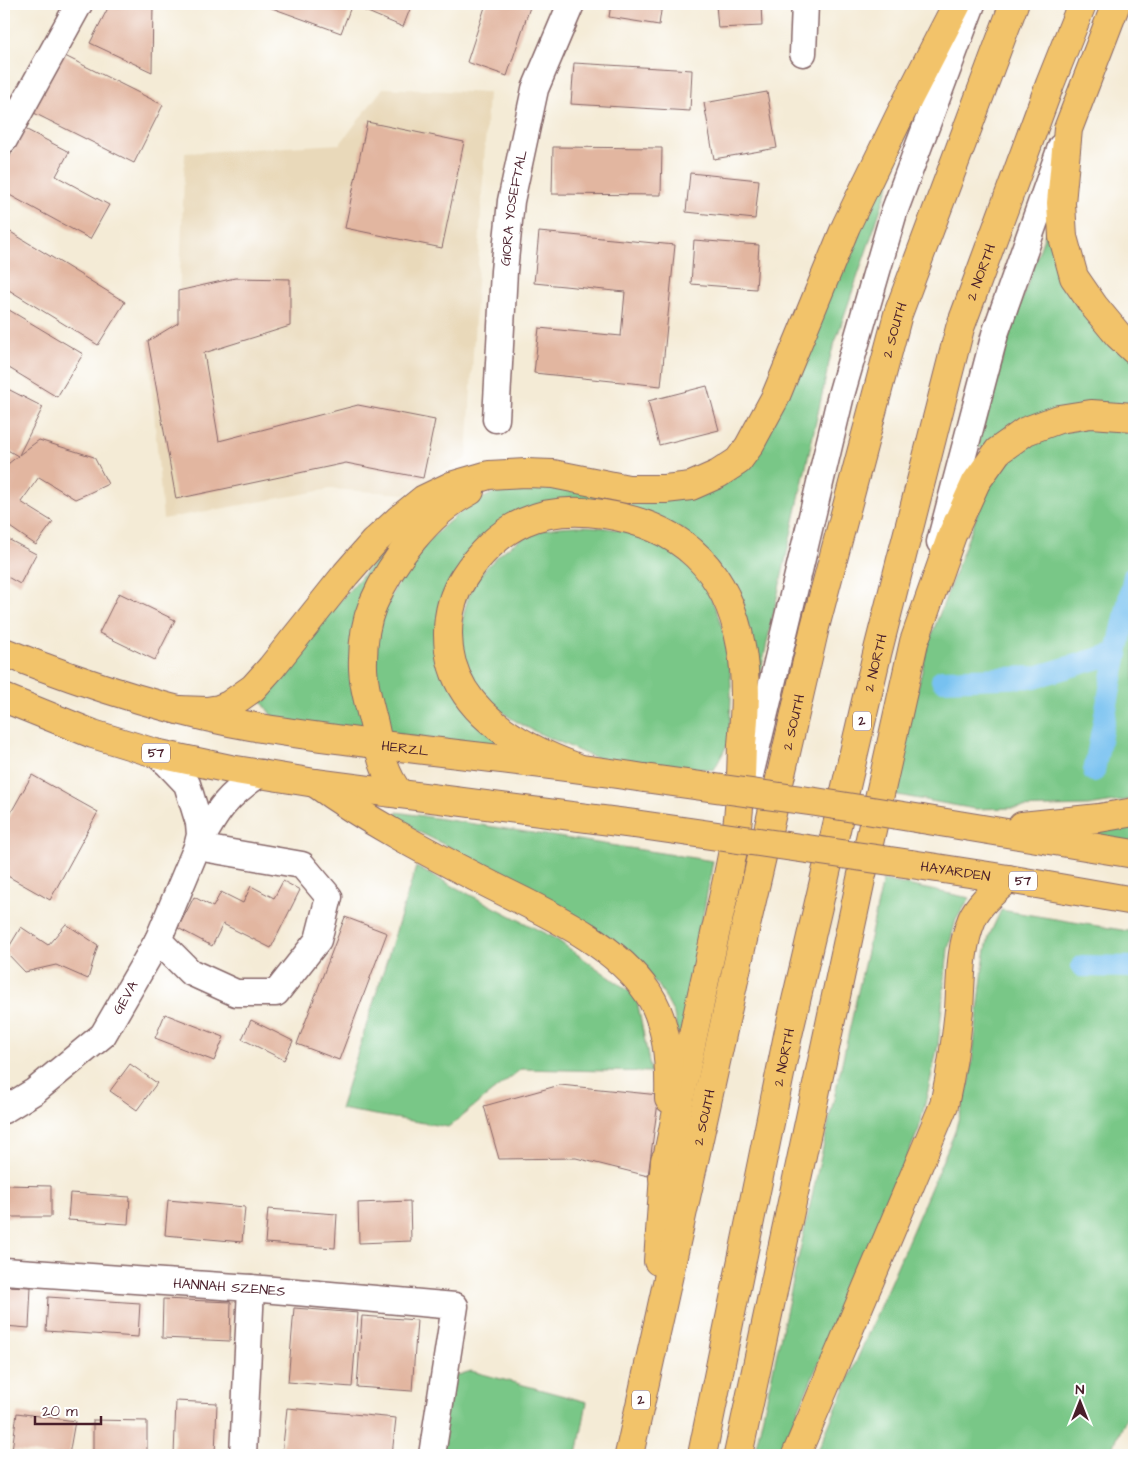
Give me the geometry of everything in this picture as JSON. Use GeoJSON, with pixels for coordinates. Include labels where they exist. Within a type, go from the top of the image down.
{"type":"FeatureCollection","features":[{"type":"Feature","properties":{"kind":"highway"},"geometry":{"type":"LineString","coordinates":[[178,710],[207,711],[219,709],[229,705],[253,688],[374,542],[424,499],[451,486],[489,476],[526,472],[553,474],[628,489],[664,489],[691,486],[718,474],[738,461],[749,446],[774,398],[846,226],[901,112],[957,4]]}},
{"type":"Feature","properties":{"kind":"highway","name":"2 SOUTH"},"geometry":{"type":"LineString","coordinates":[[629,1455],[746,926],[815,627],[898,314],[1014,4]]}},
{"type":"Feature","properties":{"kind":"highway","name":"2 NORTH"},"geometry":{"type":"LineString","coordinates":[[702,1455],[788,1034],[877,654],[960,328],[1050,84],[1082,4]]}},
{"type":"Feature","properties":{"kind":"highway"},"geometry":{"type":"LineString","coordinates":[[1116,4],[1068,129],[1061,202],[1063,237],[1074,277],[1094,306],[1118,335],[1134,350]]}},
{"type":"Feature","properties":{"kind":"highway"},"geometry":{"type":"LineString","coordinates":[[738,1455],[860,879],[914,642],[956,526],[976,482],[998,451],[1026,431],[1059,420],[1091,414],[1134,418]]}},
{"type":"Feature","properties":{"kind":"highway"},"geometry":{"type":"LineString","coordinates":[[400,794],[392,785],[386,771],[367,692],[363,662],[366,632],[373,605],[404,550],[424,527],[446,507],[468,492],[498,478],[526,472]]}},
{"type":"Feature","properties":{"kind":"highway"},"geometry":{"type":"LineString","coordinates":[[576,767],[552,758],[523,743],[478,710],[464,691],[453,668],[448,645],[448,627],[450,610],[458,587],[484,550],[506,532],[523,522],[548,514],[594,512],[648,524],[678,539],[701,559],[719,582],[733,612],[741,645],[746,688],[737,830],[663,1178]]}},
{"type":"Feature","properties":{"kind":"highway","name":"HERZL"},"geometry":{"type":"LineString","coordinates":[[4,652],[96,687],[178,710],[261,728],[378,744],[576,767],[991,830]]}},
{"type":"Feature","properties":{"kind":"highway","name":"57"},"geometry":{"type":"LineString","coordinates":[[4,698],[93,734],[155,753],[230,769],[400,794]]}},
{"type":"Feature","properties":{"kind":"highway"},"geometry":{"type":"LineString","coordinates":[[315,783],[343,803],[379,824],[563,922],[604,948],[631,972],[648,993],[661,1018],[670,1085],[653,1344]]}},
{"type":"Feature","properties":{"kind":"highway","name":"HAYARDEN"},"geometry":{"type":"LineString","coordinates":[[400,794],[806,848],[1008,879],[1134,901]]}},
{"type":"Feature","properties":{"kind":"highway"},"geometry":{"type":"LineString","coordinates":[[991,830],[1099,818],[1134,812]]}},
{"type":"Feature","properties":{"kind":"highway"},"geometry":{"type":"LineString","coordinates":[[991,830],[1134,854]]}},
{"type":"Feature","properties":{"kind":"highway"},"geometry":{"type":"LineString","coordinates":[[796,1455],[944,1105],[956,1033],[962,952],[973,918],[988,898],[1008,879]]}},
{"type":"Feature","properties":{"kind":"street"},"geometry":{"type":"LineString","coordinates":[[4,140],[79,4]]}},
{"type":"Feature","properties":{"kind":"street","name":"GIORA YOSEFTAL"},"geometry":{"type":"LineString","coordinates":[[496,419],[504,271],[511,201],[535,89],[571,4]]}},
{"type":"Feature","properties":{"kind":"street"},"geometry":{"type":"LineString","coordinates":[[803,53],[805,4]]}},
{"type":"Feature","properties":{"kind":"street"},"geometry":{"type":"LineString","coordinates":[[737,830],[841,395],[894,212],[972,4]]}},
{"type":"Feature","properties":{"kind":"street"},"geometry":{"type":"LineString","coordinates":[[914,642],[995,334],[1068,129]]}},
{"type":"Feature","properties":{"kind":"street","name":"GEVA"},"geometry":{"type":"LineString","coordinates":[[155,753],[168,763],[187,784],[200,829],[197,847]]}},
{"type":"Feature","properties":{"kind":"street","name":"GEVA"},"geometry":{"type":"LineString","coordinates":[[4,1110],[35,1091],[103,1035],[158,940],[197,847],[213,818],[223,804],[239,788],[261,773]]}},
{"type":"Feature","properties":{"kind":"street"},"geometry":{"type":"LineString","coordinates":[[158,940],[190,972],[236,993],[276,993],[318,940],[329,897],[302,866],[197,847]]}},
{"type":"Feature","properties":{"kind":"street","name":"HANNAH SZENES"},"geometry":{"type":"LineString","coordinates":[[4,1271],[251,1288],[455,1306],[432,1455]]}},
{"type":"Feature","properties":{"kind":"street"},"geometry":{"type":"LineString","coordinates":[[243,1455],[251,1288]]}},
{"type":"Feature","properties":{"kind":"shaded area"},"geometry":{"type":"Polygon","coordinates":[[[383,88],[488,93],[467,458],[405,494],[330,489],[163,519],[148,341],[178,322],[185,153],[340,144],[383,88]]]}},
{"type":"Feature","properties":{"kind":"green space"},"geometry":{"type":"Polygon","coordinates":[[[912,118],[831,354],[757,688],[684,530],[518,512],[437,646],[522,748],[391,735],[380,705],[377,690],[377,643],[384,612],[390,597],[423,548],[445,525],[471,505],[506,488],[527,485],[724,485],[857,231],[912,118]]]}},
{"type":"Feature","properties":{"kind":"green space"},"geometry":{"type":"Polygon","coordinates":[[[1052,215],[1134,358],[1134,412],[989,449],[977,447],[1009,336],[1052,215]]]}},
{"type":"Feature","properties":{"kind":"green space"},"geometry":{"type":"Polygon","coordinates":[[[1092,427],[1134,431],[1134,799],[1088,806],[975,809],[892,794],[929,642],[987,488],[1007,462],[1032,443],[1062,432],[1092,427]]]}},
{"type":"Feature","properties":{"kind":"green space"},"geometry":{"type":"Polygon","coordinates":[[[556,527],[608,528],[636,535],[661,545],[682,560],[700,580],[713,603],[723,631],[731,678],[729,739],[714,770],[594,757],[535,731],[505,714],[483,693],[469,670],[463,645],[463,620],[470,595],[483,573],[502,552],[527,536],[556,527]]]}},
{"type":"Feature","properties":{"kind":"green space"},"geometry":{"type":"Polygon","coordinates":[[[404,528],[371,584],[369,735],[274,719],[257,695],[404,528]]]}},
{"type":"Feature","properties":{"kind":"green space"},"geometry":{"type":"Polygon","coordinates":[[[397,812],[713,861],[679,1045],[674,1014],[659,986],[569,911],[485,865],[395,820],[397,812]]]}},
{"type":"Feature","properties":{"kind":"green space"},"geometry":{"type":"Polygon","coordinates":[[[1134,817],[1134,847],[1060,828],[1134,817]]]}},
{"type":"Feature","properties":{"kind":"green space"},"geometry":{"type":"Polygon","coordinates":[[[416,867],[556,939],[636,996],[651,1072],[521,1069],[448,1127],[340,1109],[416,867]]]}},
{"type":"Feature","properties":{"kind":"green space"},"geometry":{"type":"Polygon","coordinates":[[[883,880],[970,898],[956,920],[948,949],[938,1045],[930,1082],[919,1129],[779,1455],[754,1455],[883,880]]]}},
{"type":"Feature","properties":{"kind":"green space"},"geometry":{"type":"Polygon","coordinates":[[[1001,910],[1134,932],[1134,1400],[1110,1455],[816,1455],[954,1134],[970,1080],[984,959],[989,936],[1001,910]]]}},
{"type":"Feature","properties":{"kind":"green space"},"geometry":{"type":"Polygon","coordinates":[[[471,1371],[587,1402],[577,1455],[424,1455],[436,1382],[471,1371]]]}},
{"type":"Feature","properties":{"kind":"building"},"geometry":{"type":"Polygon","coordinates":[[[110,4],[153,4],[152,72],[90,43],[110,4]]]}},
{"type":"Feature","properties":{"kind":"building"},"geometry":{"type":"Polygon","coordinates":[[[261,4],[352,4],[341,33],[261,4]]]}},
{"type":"Feature","properties":{"kind":"building"},"geometry":{"type":"Polygon","coordinates":[[[358,4],[412,4],[403,27],[356,7],[358,4]]]}},
{"type":"Feature","properties":{"kind":"building"},"geometry":{"type":"Polygon","coordinates":[[[486,4],[531,4],[507,76],[467,62],[486,4]]]}},
{"type":"Feature","properties":{"kind":"building"},"geometry":{"type":"Polygon","coordinates":[[[611,4],[662,4],[659,25],[609,17],[611,4]]]}},
{"type":"Feature","properties":{"kind":"building"},"geometry":{"type":"Polygon","coordinates":[[[716,4],[761,4],[762,26],[718,28],[716,4]]]}},
{"type":"Feature","properties":{"kind":"building"},"geometry":{"type":"Polygon","coordinates":[[[61,54],[163,105],[134,163],[32,112],[61,54]]]}},
{"type":"Feature","properties":{"kind":"building"},"geometry":{"type":"Polygon","coordinates":[[[574,63],[692,70],[690,111],[571,104],[574,63]]]}},
{"type":"Feature","properties":{"kind":"building"},"geometry":{"type":"Polygon","coordinates":[[[767,92],[777,148],[714,159],[704,103],[767,92]]]}},
{"type":"Feature","properties":{"kind":"building"},"geometry":{"type":"Polygon","coordinates":[[[367,122],[464,142],[442,248],[345,228],[367,122]]]}},
{"type":"Feature","properties":{"kind":"building"},"geometry":{"type":"Polygon","coordinates":[[[25,129],[69,152],[56,176],[109,205],[90,239],[4,192],[4,167],[25,129]]]}},
{"type":"Feature","properties":{"kind":"building"},"geometry":{"type":"Polygon","coordinates":[[[553,147],[662,148],[661,195],[552,194],[553,147]]]}},
{"type":"Feature","properties":{"kind":"building"},"geometry":{"type":"Polygon","coordinates":[[[690,173],[759,180],[755,219],[686,212],[690,173]]]}},
{"type":"Feature","properties":{"kind":"building"},"geometry":{"type":"Polygon","coordinates":[[[4,228],[125,302],[98,345],[4,287],[4,228]]]}},
{"type":"Feature","properties":{"kind":"building"},"geometry":{"type":"Polygon","coordinates":[[[539,232],[675,245],[661,386],[534,373],[539,328],[621,336],[625,292],[534,283],[539,232]]]}},
{"type":"Feature","properties":{"kind":"building"},"geometry":{"type":"Polygon","coordinates":[[[694,240],[759,245],[756,289],[691,284],[694,240]]]}},
{"type":"Feature","properties":{"kind":"building"},"geometry":{"type":"Polygon","coordinates":[[[235,278],[290,279],[290,326],[204,353],[219,441],[358,405],[435,420],[423,478],[346,463],[176,499],[148,341],[178,323],[178,291],[235,278]]]}},
{"type":"Feature","properties":{"kind":"building"},"geometry":{"type":"Polygon","coordinates":[[[4,307],[83,354],[57,397],[4,365],[4,307]]]}},
{"type":"Feature","properties":{"kind":"building"},"geometry":{"type":"Polygon","coordinates":[[[707,386],[719,430],[659,445],[648,401],[707,386]]]}},
{"type":"Feature","properties":{"kind":"building"},"geometry":{"type":"Polygon","coordinates":[[[4,387],[43,407],[19,455],[39,440],[94,457],[108,484],[75,499],[39,477],[21,502],[53,522],[36,545],[4,523],[4,467],[18,456],[4,448],[4,387]]]}},
{"type":"Feature","properties":{"kind":"building"},"geometry":{"type":"Polygon","coordinates":[[[4,537],[36,554],[20,584],[4,575],[4,537]]]}},
{"type":"Feature","properties":{"kind":"building"},"geometry":{"type":"Polygon","coordinates":[[[119,593],[175,620],[155,660],[99,633],[119,593]]]}},
{"type":"Feature","properties":{"kind":"building"},"geometry":{"type":"Polygon","coordinates":[[[32,775],[98,812],[50,900],[4,874],[4,825],[32,775]]]}},
{"type":"Feature","properties":{"kind":"building"},"geometry":{"type":"Polygon","coordinates":[[[283,881],[300,890],[271,948],[223,924],[212,946],[178,928],[194,897],[213,907],[221,892],[243,903],[251,886],[274,898],[283,881]]]}},
{"type":"Feature","properties":{"kind":"building"},"geometry":{"type":"Polygon","coordinates":[[[345,917],[387,933],[339,1060],[297,1044],[345,917]]]}},
{"type":"Feature","properties":{"kind":"building"},"geometry":{"type":"Polygon","coordinates":[[[66,924],[98,945],[88,979],[56,965],[25,972],[6,952],[21,927],[48,945],[66,924]]]}},
{"type":"Feature","properties":{"kind":"building"},"geometry":{"type":"Polygon","coordinates":[[[165,1014],[224,1037],[214,1061],[155,1038],[165,1014]]]}},
{"type":"Feature","properties":{"kind":"building"},"geometry":{"type":"Polygon","coordinates":[[[251,1020],[293,1041],[284,1060],[242,1039],[251,1020]]]}},
{"type":"Feature","properties":{"kind":"building"},"geometry":{"type":"Polygon","coordinates":[[[130,1064],[157,1083],[137,1110],[110,1091],[130,1064]]]}},
{"type":"Feature","properties":{"kind":"building"},"geometry":{"type":"Polygon","coordinates":[[[560,1085],[659,1095],[648,1176],[576,1158],[499,1159],[484,1106],[560,1085]]]}},
{"type":"Feature","properties":{"kind":"building"},"geometry":{"type":"Polygon","coordinates":[[[4,1185],[51,1186],[51,1217],[4,1217],[4,1185]]]}},
{"type":"Feature","properties":{"kind":"building"},"geometry":{"type":"Polygon","coordinates":[[[70,1193],[130,1197],[128,1224],[68,1220],[70,1193]]]}},
{"type":"Feature","properties":{"kind":"building"},"geometry":{"type":"Polygon","coordinates":[[[168,1200],[245,1207],[242,1242],[165,1235],[168,1200]]]}},
{"type":"Feature","properties":{"kind":"building"},"geometry":{"type":"Polygon","coordinates":[[[410,1201],[411,1241],[359,1243],[358,1203],[410,1201]]]}},
{"type":"Feature","properties":{"kind":"building"},"geometry":{"type":"Polygon","coordinates":[[[268,1209],[337,1214],[335,1248],[265,1243],[268,1209]]]}},
{"type":"Feature","properties":{"kind":"building"},"geometry":{"type":"Polygon","coordinates":[[[4,1286],[31,1287],[29,1328],[4,1326],[4,1286]]]}},
{"type":"Feature","properties":{"kind":"building"},"geometry":{"type":"Polygon","coordinates":[[[48,1297],[140,1303],[138,1337],[46,1331],[48,1297]]]}},
{"type":"Feature","properties":{"kind":"building"},"geometry":{"type":"Polygon","coordinates":[[[163,1299],[231,1302],[230,1341],[162,1338],[163,1299]]]}},
{"type":"Feature","properties":{"kind":"building"},"geometry":{"type":"Polygon","coordinates":[[[294,1308],[358,1313],[352,1387],[288,1382],[294,1308]]]}},
{"type":"Feature","properties":{"kind":"building"},"geometry":{"type":"Polygon","coordinates":[[[362,1316],[417,1320],[412,1391],[357,1387],[362,1316]]]}},
{"type":"Feature","properties":{"kind":"building"},"geometry":{"type":"Polygon","coordinates":[[[176,1401],[217,1403],[215,1455],[174,1455],[176,1401]]]}},
{"type":"Feature","properties":{"kind":"building"},"geometry":{"type":"Polygon","coordinates":[[[287,1408],[396,1418],[392,1455],[282,1455],[287,1408]]]}},
{"type":"Feature","properties":{"kind":"building"},"geometry":{"type":"Polygon","coordinates":[[[17,1413],[75,1421],[69,1455],[44,1455],[12,1450],[17,1413]]]}},
{"type":"Feature","properties":{"kind":"building"},"geometry":{"type":"Polygon","coordinates":[[[93,1420],[147,1421],[147,1455],[93,1455],[93,1420]]]}},
{"type":"Feature","properties":{"kind":"waterway"},"geometry":{"type":"LineString","coordinates":[[942,680],[1035,677],[1117,653],[1134,576]]}},
{"type":"Feature","properties":{"kind":"waterway"},"geometry":{"type":"LineString","coordinates":[[1094,771],[1117,653]]}},
{"type":"Feature","properties":{"kind":"waterway"},"geometry":{"type":"LineString","coordinates":[[1082,966],[1134,967]]}}]}
